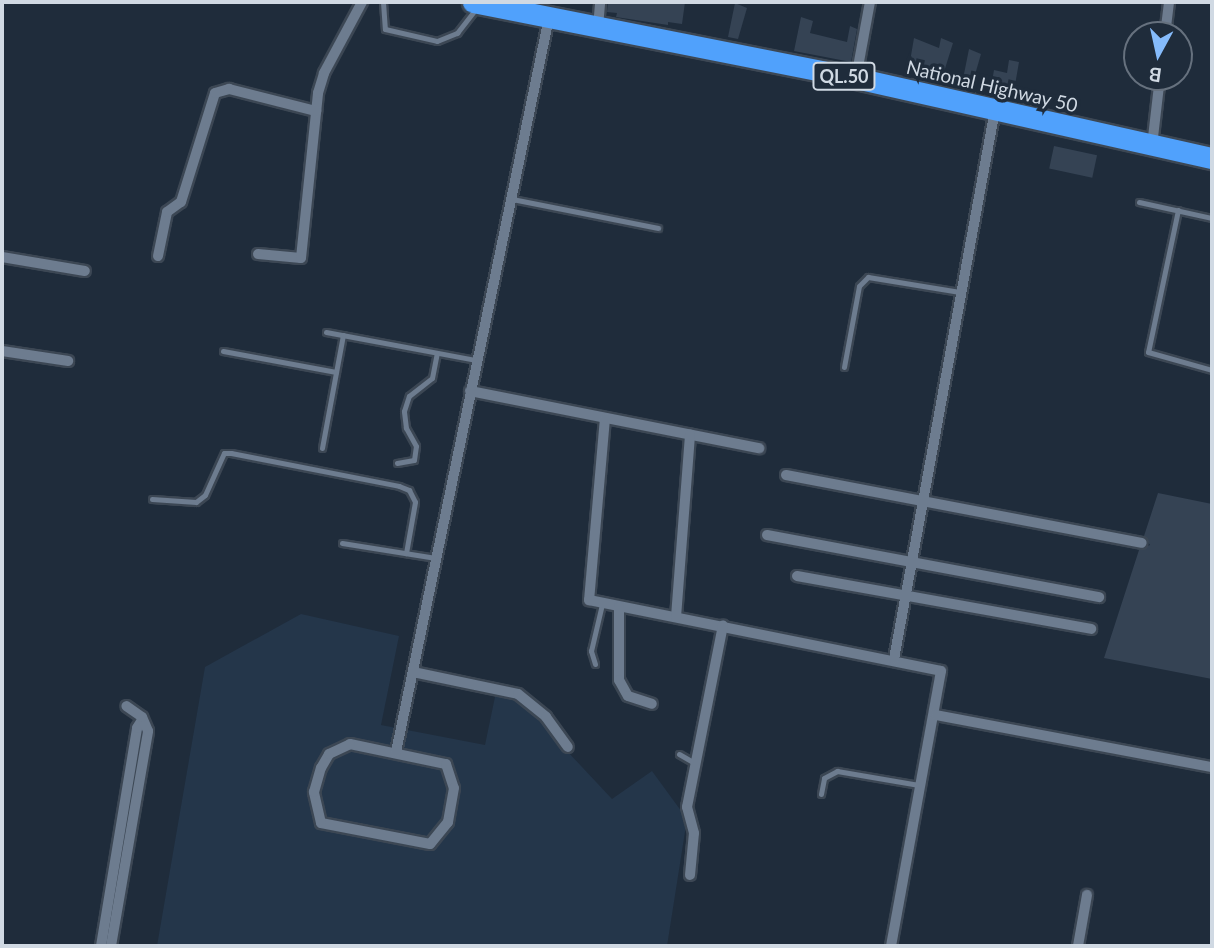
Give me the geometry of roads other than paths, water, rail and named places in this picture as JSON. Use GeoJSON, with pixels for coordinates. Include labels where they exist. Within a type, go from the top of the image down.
{"type":"FeatureCollection","features":[{"type":"Feature","properties":{"kind":"highway","name":"National Highway 50"},"geometry":{"type":"LineString","coordinates":[[476,2],[856,78],[1212,158]]}},
{"type":"Feature","properties":{"kind":"street"},"geometry":{"type":"LineString","coordinates":[[258,254],[301,258],[316,111],[324,73],[362,2]]}},
{"type":"Feature","properties":{"kind":"street"},"geometry":{"type":"LineString","coordinates":[[598,27],[600,2]]}},
{"type":"Feature","properties":{"kind":"street"},"geometry":{"type":"LineString","coordinates":[[856,78],[870,2]]}},
{"type":"Feature","properties":{"kind":"street"},"geometry":{"type":"LineString","coordinates":[[1167,21],[1169,2]]}},
{"type":"Feature","properties":{"kind":"street"},"geometry":{"type":"LineString","coordinates":[[396,752],[549,18]]}},
{"type":"Feature","properties":{"kind":"street"},"geometry":{"type":"LineString","coordinates":[[159,256],[167,212],[181,202],[215,93],[229,89],[316,111]]}},
{"type":"Feature","properties":{"kind":"street"},"geometry":{"type":"LineString","coordinates":[[1152,146],[1158,91]]}},
{"type":"Feature","properties":{"kind":"street"},"geometry":{"type":"LineString","coordinates":[[894,659],[995,110]]}},
{"type":"Feature","properties":{"kind":"street"},"geometry":{"type":"LineString","coordinates":[[2,257],[85,271]]}},
{"type":"Feature","properties":{"kind":"street"},"geometry":{"type":"LineString","coordinates":[[2,351],[68,361]]}},
{"type":"Feature","properties":{"kind":"street"},"geometry":{"type":"LineString","coordinates":[[470,391],[759,448]]}},
{"type":"Feature","properties":{"kind":"street"},"geometry":{"type":"LineString","coordinates":[[605,418],[588,597],[603,604],[894,659],[941,671],[936,715],[891,946]]}},
{"type":"Feature","properties":{"kind":"street"},"geometry":{"type":"LineString","coordinates":[[676,617],[690,435]]}},
{"type":"Feature","properties":{"kind":"street"},"geometry":{"type":"LineString","coordinates":[[786,475],[1142,542]]}},
{"type":"Feature","properties":{"kind":"street"},"geometry":{"type":"LineString","coordinates":[[768,535],[1099,597]]}},
{"type":"Feature","properties":{"kind":"street"},"geometry":{"type":"LineString","coordinates":[[797,576],[906,593],[1091,629]]}},
{"type":"Feature","properties":{"kind":"street"},"geometry":{"type":"LineString","coordinates":[[619,607],[619,680],[628,696],[652,704]]}},
{"type":"Feature","properties":{"kind":"street"},"geometry":{"type":"LineString","coordinates":[[690,875],[694,833],[687,807],[723,626]]}},
{"type":"Feature","properties":{"kind":"street"},"geometry":{"type":"LineString","coordinates":[[413,672],[518,694],[546,717],[568,747]]}},
{"type":"Feature","properties":{"kind":"street"},"geometry":{"type":"LineString","coordinates":[[101,946],[148,730],[127,706]]}},
{"type":"Feature","properties":{"kind":"street"},"geometry":{"type":"LineString","coordinates":[[936,715],[1212,767]]}},
{"type":"Feature","properties":{"kind":"street"},"geometry":{"type":"LineString","coordinates":[[349,744],[396,752],[438,760],[453,775],[448,822],[430,844],[321,824],[314,792],[329,754],[349,744]]}},
{"type":"Feature","properties":{"kind":"street"},"geometry":{"type":"LineString","coordinates":[[111,946],[120,863]]}},
{"type":"Feature","properties":{"kind":"street"},"geometry":{"type":"LineString","coordinates":[[1078,946],[1087,895]]}},
{"type":"Feature","properties":{"kind":"lane"},"geometry":{"type":"LineString","coordinates":[[383,2],[385,29],[437,41],[457,33],[476,2]]}},
{"type":"Feature","properties":{"kind":"lane"},"geometry":{"type":"LineString","coordinates":[[512,199],[657,228]]}},
{"type":"Feature","properties":{"kind":"lane"},"geometry":{"type":"LineString","coordinates":[[1139,202],[1212,218]]}},
{"type":"Feature","properties":{"kind":"lane"},"geometry":{"type":"LineString","coordinates":[[1178,210],[1148,352],[1212,370]]}},
{"type":"Feature","properties":{"kind":"lane"},"geometry":{"type":"LineString","coordinates":[[844,367],[859,286],[868,277],[960,292]]}},
{"type":"Feature","properties":{"kind":"lane"},"geometry":{"type":"LineString","coordinates":[[326,331],[476,360]]}},
{"type":"Feature","properties":{"kind":"lane"},"geometry":{"type":"LineString","coordinates":[[322,448],[343,335]]}},
{"type":"Feature","properties":{"kind":"lane"},"geometry":{"type":"LineString","coordinates":[[223,351],[336,372]]}},
{"type":"Feature","properties":{"kind":"lane"},"geometry":{"type":"LineString","coordinates":[[397,463],[414,460],[416,446],[406,428],[404,411],[409,396],[432,378],[437,353]]}},
{"type":"Feature","properties":{"kind":"lane"},"geometry":{"type":"LineString","coordinates":[[152,499],[196,502],[205,495],[224,453],[400,486],[409,490],[415,502],[406,553]]}},
{"type":"Feature","properties":{"kind":"lane"},"geometry":{"type":"LineString","coordinates":[[342,543],[436,558]]}},
{"type":"Feature","properties":{"kind":"lane"},"geometry":{"type":"LineString","coordinates":[[594,664],[591,651],[603,604]]}},
{"type":"Feature","properties":{"kind":"lane"},"geometry":{"type":"LineString","coordinates":[[679,754],[696,764]]}},
{"type":"Feature","properties":{"kind":"lane"},"geometry":{"type":"LineString","coordinates":[[821,794],[824,778],[837,771],[922,786]]}}]}
